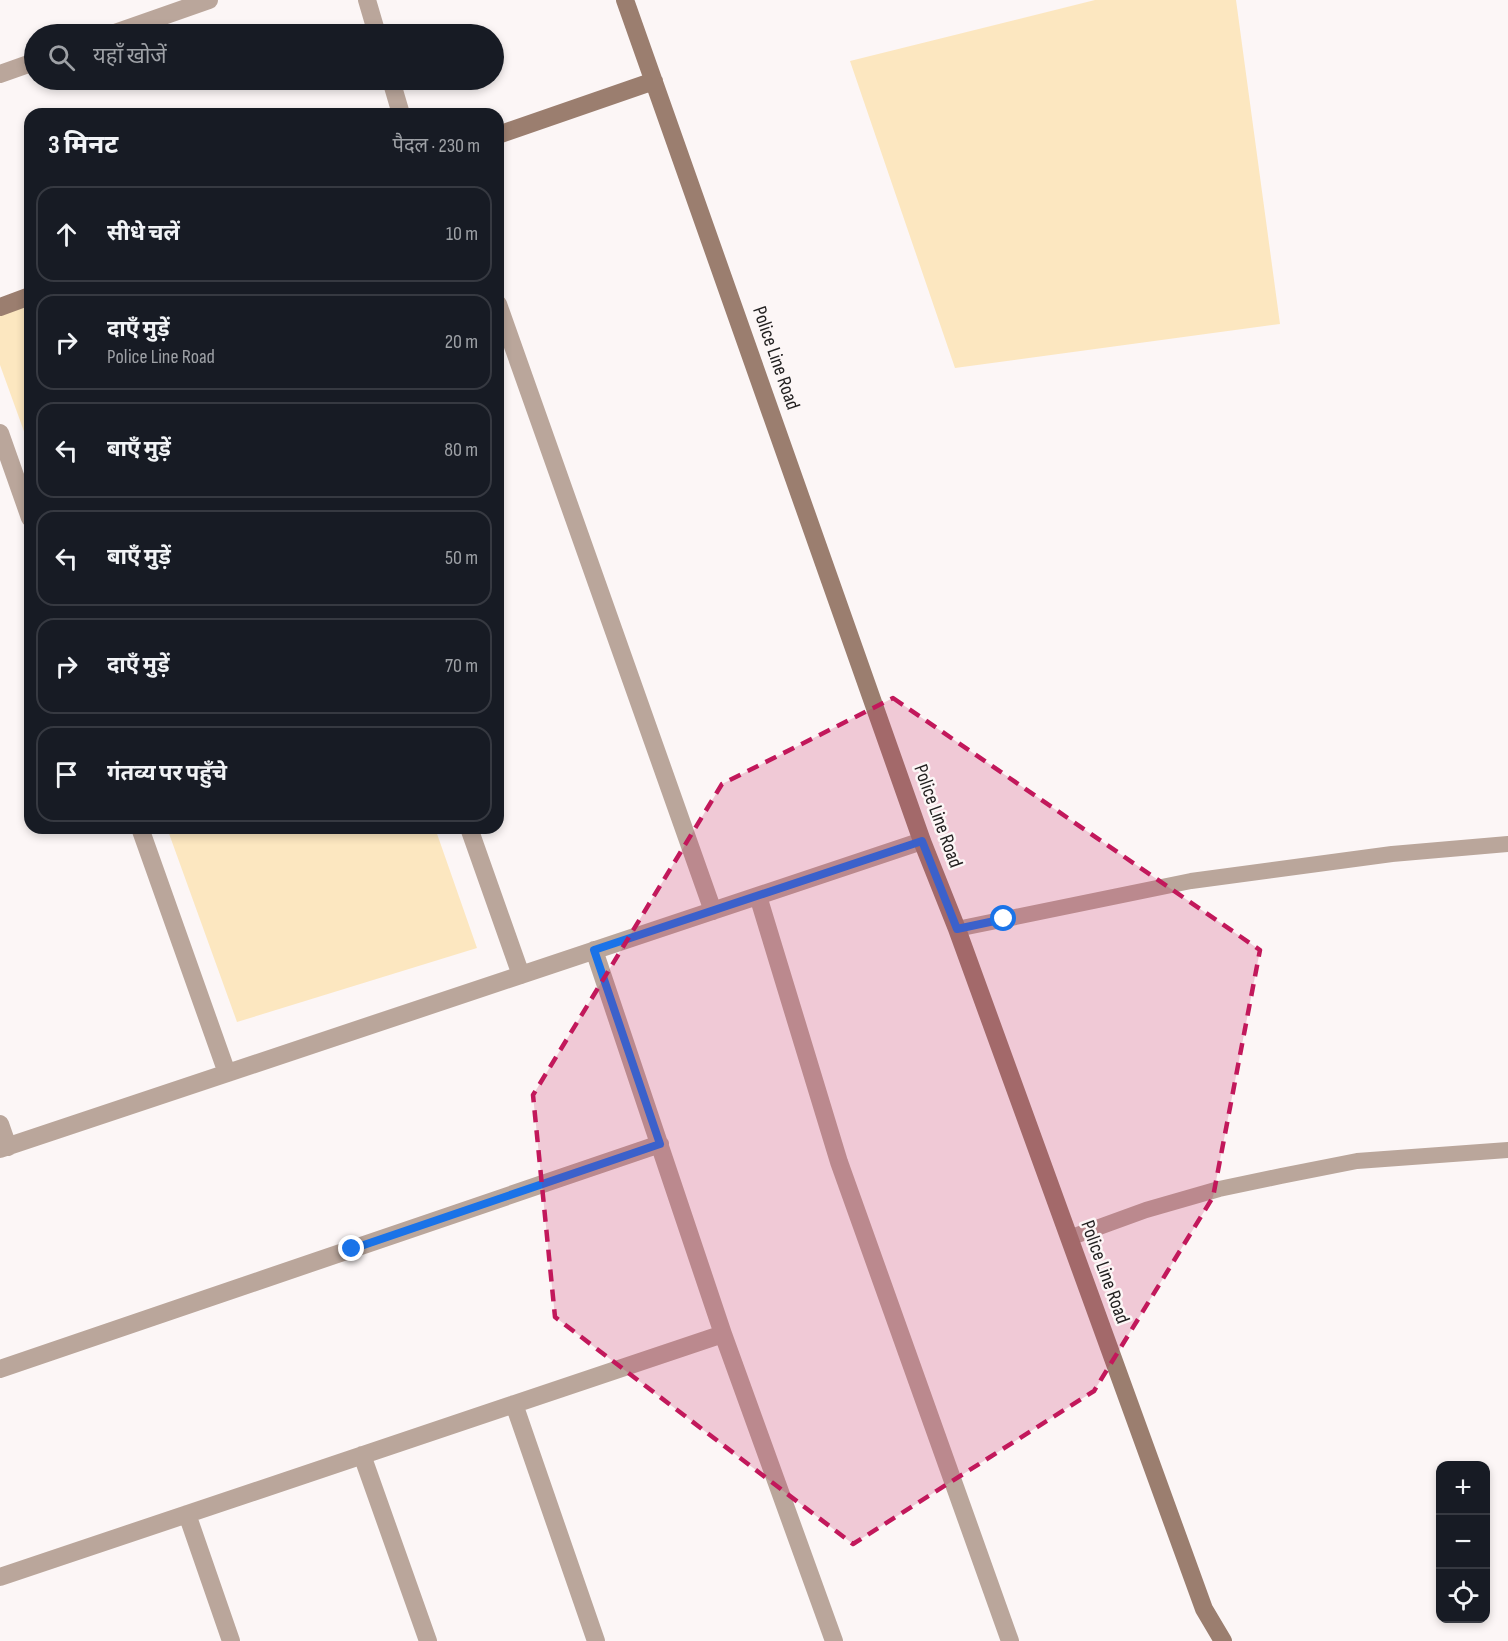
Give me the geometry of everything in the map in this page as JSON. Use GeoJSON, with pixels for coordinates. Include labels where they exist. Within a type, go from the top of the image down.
{"type":"FeatureCollection","features":[{"type":"Feature","properties":{"kind":"main road","name":"Police Line Road"},"geometry":{"type":"LineString","coordinates":[[625,0],[922,841],[957,929],[1204,1609],[1223,1641]]}},
{"type":"Feature","properties":{"kind":"main road"},"geometry":{"type":"LineString","coordinates":[[504,133],[654,81]]}},
{"type":"Feature","properties":{"kind":"main road"},"geometry":{"type":"LineString","coordinates":[[0,307],[24,299]]}},
{"type":"Feature","properties":{"kind":"street"},"geometry":{"type":"LineString","coordinates":[[141,24],[209,0]]}},
{"type":"Feature","properties":{"kind":"street"},"geometry":{"type":"LineString","coordinates":[[367,0],[374,24]]}},
{"type":"Feature","properties":{"kind":"street"},"geometry":{"type":"LineString","coordinates":[[0,74],[24,66]]}},
{"type":"Feature","properties":{"kind":"street"},"geometry":{"type":"LineString","coordinates":[[394,90],[399,108]]}},
{"type":"Feature","properties":{"kind":"street"},"geometry":{"type":"LineString","coordinates":[[504,321],[713,911]]}},
{"type":"Feature","properties":{"kind":"street"},"geometry":{"type":"LineString","coordinates":[[0,433],[24,501]]}},
{"type":"Feature","properties":{"kind":"street"},"geometry":{"type":"LineString","coordinates":[[142,834],[227,1073]]}},
{"type":"Feature","properties":{"kind":"street"},"geometry":{"type":"LineString","coordinates":[[471,834],[521,975]]}},
{"type":"Feature","properties":{"kind":"street"},"geometry":{"type":"LineString","coordinates":[[0,1124],[4,1148],[922,841]]}},
{"type":"Feature","properties":{"kind":"street"},"geometry":{"type":"LineString","coordinates":[[758,896],[839,1162],[1010,1641]]}},
{"type":"Feature","properties":{"kind":"street"},"geometry":{"type":"LineString","coordinates":[[594,950],[723,1334],[834,1641]]}},
{"type":"Feature","properties":{"kind":"street"},"geometry":{"type":"LineString","coordinates":[[0,1369],[660,1144]]}},
{"type":"Feature","properties":{"kind":"street"},"geometry":{"type":"LineString","coordinates":[[0,1577],[723,1334]]}},
{"type":"Feature","properties":{"kind":"street"},"geometry":{"type":"LineString","coordinates":[[514,1404],[596,1641]]}},
{"type":"Feature","properties":{"kind":"street"},"geometry":{"type":"LineString","coordinates":[[362,1455],[428,1641]]}},
{"type":"Feature","properties":{"kind":"street"},"geometry":{"type":"LineString","coordinates":[[187,1514],[231,1641]]}},
{"type":"Feature","properties":{"kind":"lane"},"geometry":{"type":"LineString","coordinates":[[957,929],[1191,881],[1392,854],[1508,844]]}},
{"type":"Feature","properties":{"kind":"lane"},"geometry":{"type":"LineString","coordinates":[[1069,1238],[1146,1210],[1219,1189],[1281,1176],[1358,1161],[1508,1150]]}},
{"type":"Feature","properties":{"kind":"highlighted area"},"geometry":{"type":"Polygon","coordinates":[[[893,698],[1260,950],[1213,1197],[1094,1391],[853,1544],[555,1317],[533,1095],[722,784],[893,698]]]}},
{"type":"Feature","properties":{"kind":"shaded area"},"geometry":{"type":"Polygon","coordinates":[[[1095,0],[1236,0],[1280,324],[955,368],[850,61],[1095,0]]]}},
{"type":"Feature","properties":{"kind":"shaded area"},"geometry":{"type":"Polygon","coordinates":[[[24,293],[24,431],[0,365],[0,301],[24,293]]]}},
{"type":"Feature","properties":{"kind":"shaded area"},"geometry":{"type":"Polygon","coordinates":[[[169,834],[437,834],[477,948],[237,1022],[169,834]]]}},
{"type":"Feature","properties":{"kind":"route"},"geometry":{"type":"LineString","coordinates":[[352,1249],[660,1144],[594,950],[922,841],[957,929],[1004,919]]}}]}
